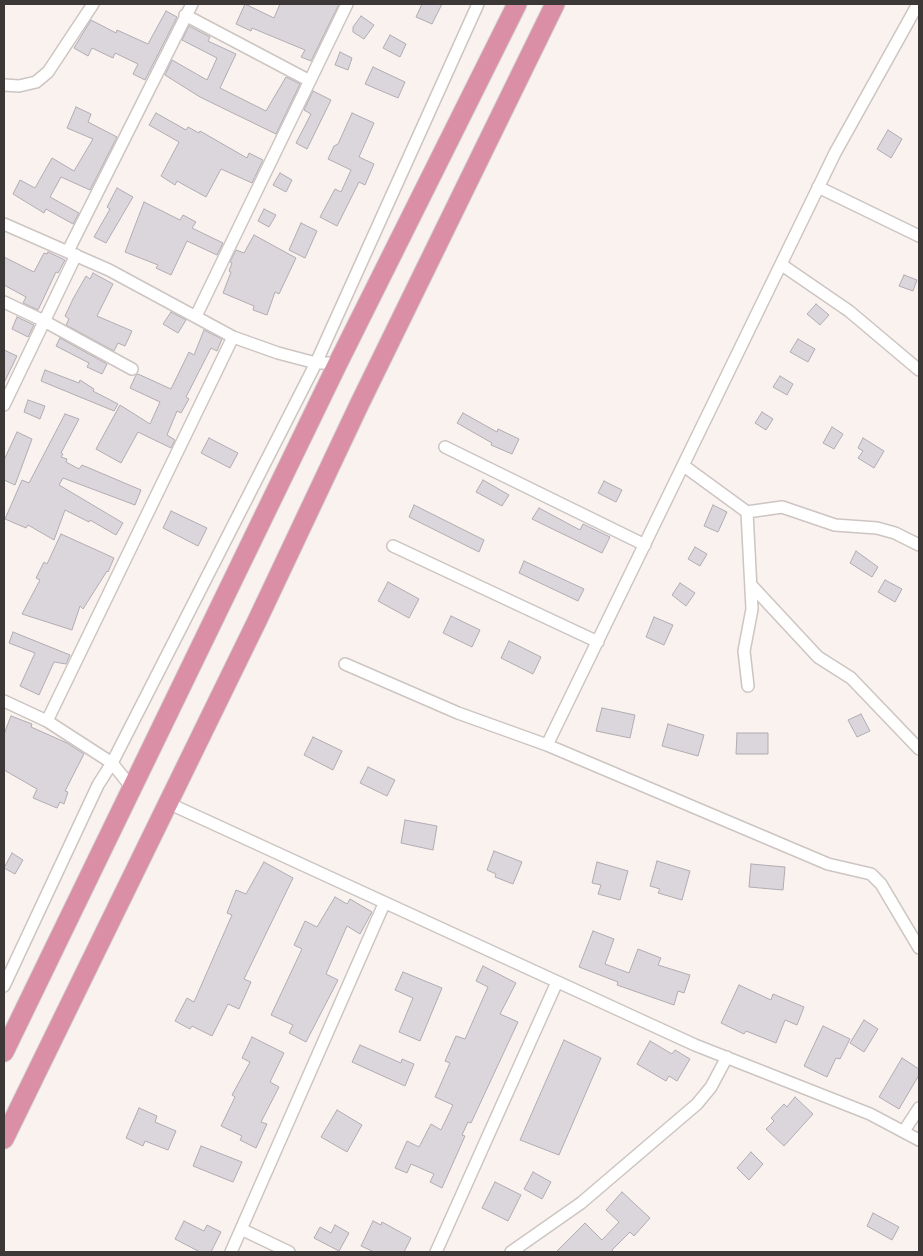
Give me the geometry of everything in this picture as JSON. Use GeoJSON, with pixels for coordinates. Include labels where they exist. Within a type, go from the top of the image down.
{"type":"FeatureCollection","features":[{"type":"Feature","properties":{"kind":"highway"},"geometry":{"type":"LineString","coordinates":[[4,1052],[338,363],[517,4]]}},
{"type":"Feature","properties":{"kind":"highway"},"geometry":{"type":"LineString","coordinates":[[4,1139],[555,4]]}},
{"type":"Feature","properties":{"kind":"street"},"geometry":{"type":"LineString","coordinates":[[4,85],[19,86],[36,82],[48,72],[93,4]]}},
{"type":"Feature","properties":{"kind":"street"},"geometry":{"type":"LineString","coordinates":[[4,405],[44,321],[72,253],[185,15],[192,4]]}},
{"type":"Feature","properties":{"kind":"street"},"geometry":{"type":"LineString","coordinates":[[196,316],[347,4]]}},
{"type":"Feature","properties":{"kind":"street"},"geometry":{"type":"LineString","coordinates":[[4,986],[98,785],[112,763],[316,363],[478,4]]}},
{"type":"Feature","properties":{"kind":"street"},"geometry":{"type":"LineString","coordinates":[[547,745],[782,265],[818,187],[918,4]]}},
{"type":"Feature","properties":{"kind":"street"},"geometry":{"type":"LineString","coordinates":[[185,15],[310,81]]}},
{"type":"Feature","properties":{"kind":"street"},"geometry":{"type":"LineString","coordinates":[[818,187],[919,236]]}},
{"type":"Feature","properties":{"kind":"street"},"geometry":{"type":"LineString","coordinates":[[4,224],[72,253],[196,316],[233,337],[316,363],[338,363]]}},
{"type":"Feature","properties":{"kind":"street"},"geometry":{"type":"LineString","coordinates":[[782,265],[849,311],[919,370]]}},
{"type":"Feature","properties":{"kind":"street"},"geometry":{"type":"LineString","coordinates":[[4,302],[44,321],[132,369]]}},
{"type":"Feature","properties":{"kind":"street"},"geometry":{"type":"LineString","coordinates":[[48,720],[233,337]]}},
{"type":"Feature","properties":{"kind":"street"},"geometry":{"type":"LineString","coordinates":[[445,448],[645,545]]}},
{"type":"Feature","properties":{"kind":"street"},"geometry":{"type":"LineString","coordinates":[[684,466],[747,512],[782,507],[835,526],[886,531],[919,545]]}},
{"type":"Feature","properties":{"kind":"street"},"geometry":{"type":"LineString","coordinates":[[747,512],[752,586],[752,609],[744,651],[748,686]]}},
{"type":"Feature","properties":{"kind":"street"},"geometry":{"type":"LineString","coordinates":[[393,546],[598,642]]}},
{"type":"Feature","properties":{"kind":"street"},"geometry":{"type":"LineString","coordinates":[[752,586],[818,657],[851,678],[919,749]]}},
{"type":"Feature","properties":{"kind":"street"},"geometry":{"type":"LineString","coordinates":[[345,664],[458,713],[547,745],[828,864],[871,874],[881,884],[919,948]]}},
{"type":"Feature","properties":{"kind":"street"},"geometry":{"type":"LineString","coordinates":[[4,701],[48,720],[112,763],[132,788]]}},
{"type":"Feature","properties":{"kind":"street"},"geometry":{"type":"LineString","coordinates":[[168,803],[557,982],[727,1057],[870,1114],[919,1140]]}},
{"type":"Feature","properties":{"kind":"street"},"geometry":{"type":"LineString","coordinates":[[231,1252],[384,904]]}},
{"type":"Feature","properties":{"kind":"street"},"geometry":{"type":"LineString","coordinates":[[436,1252],[557,982]]}},
{"type":"Feature","properties":{"kind":"street"},"geometry":{"type":"LineString","coordinates":[[511,1252],[581,1202],[697,1104],[711,1087],[727,1057]]}},
{"type":"Feature","properties":{"kind":"street"},"geometry":{"type":"LineString","coordinates":[[904,1131],[919,1108]]}},
{"type":"Feature","properties":{"kind":"street"},"geometry":{"type":"LineString","coordinates":[[241,1230],[289,1252]]}},
{"type":"Feature","properties":{"kind":"building"},"geometry":{"type":"Polygon","coordinates":[[[245,4],[274,18],[280,4],[339,4],[311,61],[301,57],[305,50],[252,28],[251,31],[236,24],[245,4]]]}},
{"type":"Feature","properties":{"kind":"building"},"geometry":{"type":"Polygon","coordinates":[[[422,4],[442,4],[432,24],[416,17],[422,4]]]}},
{"type":"Feature","properties":{"kind":"building"},"geometry":{"type":"Polygon","coordinates":[[[166,11],[177,17],[145,80],[133,74],[138,64],[115,53],[113,58],[92,48],[88,56],[74,48],[91,20],[116,33],[117,30],[148,44],[166,11]]]}},
{"type":"Feature","properties":{"kind":"building"},"geometry":{"type":"Polygon","coordinates":[[[361,16],[374,25],[364,39],[353,32],[353,27],[361,16]]]}},
{"type":"Feature","properties":{"kind":"building"},"geometry":{"type":"Polygon","coordinates":[[[189,26],[210,37],[208,41],[236,54],[220,88],[266,111],[286,77],[300,84],[276,134],[200,97],[165,75],[172,60],[207,80],[217,58],[182,40],[189,26]]]}},
{"type":"Feature","properties":{"kind":"building"},"geometry":{"type":"Polygon","coordinates":[[[390,35],[406,44],[400,57],[383,48],[390,35]]]}},
{"type":"Feature","properties":{"kind":"building"},"geometry":{"type":"Polygon","coordinates":[[[340,52],[352,58],[348,70],[335,65],[340,52]]]}},
{"type":"Feature","properties":{"kind":"building"},"geometry":{"type":"Polygon","coordinates":[[[373,67],[405,82],[398,98],[365,84],[373,67]]]}},
{"type":"Feature","properties":{"kind":"building"},"geometry":{"type":"Polygon","coordinates":[[[313,91],[331,100],[307,149],[296,143],[311,114],[304,110],[313,91]]]}},
{"type":"Feature","properties":{"kind":"building"},"geometry":{"type":"Polygon","coordinates":[[[76,107],[91,114],[88,122],[117,137],[90,190],[61,177],[50,197],[79,213],[73,224],[46,209],[44,213],[13,194],[20,180],[35,188],[52,158],[74,171],[93,139],[67,128],[76,107]]]}},
{"type":"Feature","properties":{"kind":"building"},"geometry":{"type":"Polygon","coordinates":[[[156,113],[186,130],[188,127],[199,133],[200,131],[247,158],[249,153],[263,160],[252,183],[221,169],[206,197],[177,181],[175,185],[161,176],[179,142],[149,125],[156,113]]]}},
{"type":"Feature","properties":{"kind":"building"},"geometry":{"type":"Polygon","coordinates":[[[352,113],[374,123],[359,157],[374,164],[365,185],[359,182],[337,226],[320,217],[335,189],[341,192],[351,170],[328,159],[334,146],[338,144],[352,113]]]}},
{"type":"Feature","properties":{"kind":"building"},"geometry":{"type":"Polygon","coordinates":[[[888,130],[902,139],[891,158],[877,149],[888,130]]]}},
{"type":"Feature","properties":{"kind":"building"},"geometry":{"type":"Polygon","coordinates":[[[280,173],[292,180],[286,192],[273,185],[280,173]]]}},
{"type":"Feature","properties":{"kind":"building"},"geometry":{"type":"Polygon","coordinates":[[[117,188],[133,197],[106,243],[94,237],[110,209],[107,207],[117,188]]]}},
{"type":"Feature","properties":{"kind":"building"},"geometry":{"type":"Polygon","coordinates":[[[144,202],[180,220],[183,215],[196,222],[192,228],[223,243],[217,255],[187,241],[171,275],[156,268],[158,265],[125,252],[144,202]]]}},
{"type":"Feature","properties":{"kind":"building"},"geometry":{"type":"Polygon","coordinates":[[[264,209],[276,215],[269,227],[258,221],[264,209]]]}},
{"type":"Feature","properties":{"kind":"building"},"geometry":{"type":"Polygon","coordinates":[[[301,223],[317,231],[305,258],[289,250],[301,223]]]}},
{"type":"Feature","properties":{"kind":"building"},"geometry":{"type":"Polygon","coordinates":[[[254,235],[296,258],[279,294],[275,292],[267,315],[253,310],[254,306],[223,293],[231,272],[229,271],[232,263],[230,262],[236,250],[244,253],[254,235]]]}},
{"type":"Feature","properties":{"kind":"building"},"geometry":{"type":"Polygon","coordinates":[[[48,252],[65,260],[58,273],[56,272],[38,310],[23,303],[26,297],[4,285],[4,257],[34,272],[44,253],[47,254],[48,252]]]}},
{"type":"Feature","properties":{"kind":"building"},"geometry":{"type":"Polygon","coordinates":[[[93,273],[113,284],[97,316],[132,331],[125,346],[118,343],[114,351],[66,325],[69,319],[65,316],[73,299],[86,276],[90,279],[93,273]]]}},
{"type":"Feature","properties":{"kind":"building"},"geometry":{"type":"Polygon","coordinates":[[[904,275],[917,280],[913,291],[899,286],[904,275]]]}},
{"type":"Feature","properties":{"kind":"building"},"geometry":{"type":"Polygon","coordinates":[[[816,304],[829,315],[820,325],[807,314],[816,304]]]}},
{"type":"Feature","properties":{"kind":"building"},"geometry":{"type":"Polygon","coordinates":[[[171,312],[186,320],[178,333],[163,324],[171,312]]]}},
{"type":"Feature","properties":{"kind":"building"},"geometry":{"type":"Polygon","coordinates":[[[17,317],[34,325],[28,337],[12,329],[17,317]]]}},
{"type":"Feature","properties":{"kind":"building"},"geometry":{"type":"Polygon","coordinates":[[[204,330],[222,339],[217,351],[211,348],[186,397],[189,399],[181,413],[177,411],[167,435],[175,440],[171,448],[138,432],[121,463],[96,449],[120,405],[150,424],[160,402],[130,388],[136,375],[138,374],[171,389],[189,352],[194,355],[204,330]]]}},
{"type":"Feature","properties":{"kind":"building"},"geometry":{"type":"Polygon","coordinates":[[[60,338],[107,364],[102,374],[87,367],[89,363],[56,346],[60,338]]]}},
{"type":"Feature","properties":{"kind":"building"},"geometry":{"type":"Polygon","coordinates":[[[798,339],[815,349],[808,362],[790,352],[798,339]]]}},
{"type":"Feature","properties":{"kind":"building"},"geometry":{"type":"Polygon","coordinates":[[[4,350],[17,356],[4,383],[4,350]]]}},
{"type":"Feature","properties":{"kind":"building"},"geometry":{"type":"Polygon","coordinates":[[[45,370],[79,383],[80,380],[94,389],[93,391],[118,404],[114,411],[41,381],[45,370]]]}},
{"type":"Feature","properties":{"kind":"building"},"geometry":{"type":"Polygon","coordinates":[[[780,376],[793,384],[787,395],[773,387],[780,376]]]}},
{"type":"Feature","properties":{"kind":"building"},"geometry":{"type":"Polygon","coordinates":[[[28,400],[45,406],[40,419],[24,412],[28,400]]]}},
{"type":"Feature","properties":{"kind":"building"},"geometry":{"type":"Polygon","coordinates":[[[762,412],[773,419],[766,430],[755,423],[762,412]]]}},
{"type":"Feature","properties":{"kind":"building"},"geometry":{"type":"Polygon","coordinates":[[[463,413],[497,432],[498,429],[519,439],[512,454],[491,445],[492,443],[457,423],[463,413]]]}},
{"type":"Feature","properties":{"kind":"building"},"geometry":{"type":"Polygon","coordinates":[[[65,414],[79,419],[61,453],[63,454],[61,457],[67,459],[66,462],[79,469],[82,465],[141,490],[135,505],[63,478],[59,485],[123,523],[116,535],[90,520],[89,522],[65,510],[54,540],[28,525],[26,528],[5,519],[22,480],[29,483],[65,414]]]}},
{"type":"Feature","properties":{"kind":"building"},"geometry":{"type":"Polygon","coordinates":[[[832,427],[843,434],[834,449],[823,443],[832,427]]]}},
{"type":"Feature","properties":{"kind":"building"},"geometry":{"type":"Polygon","coordinates":[[[17,432],[32,439],[15,485],[4,480],[4,460],[17,432]]]}},
{"type":"Feature","properties":{"kind":"building"},"geometry":{"type":"Polygon","coordinates":[[[209,438],[238,453],[230,468],[201,453],[209,438]]]}},
{"type":"Feature","properties":{"kind":"building"},"geometry":{"type":"Polygon","coordinates":[[[863,438],[884,451],[874,468],[858,458],[863,451],[858,448],[863,438]]]}},
{"type":"Feature","properties":{"kind":"building"},"geometry":{"type":"Polygon","coordinates":[[[483,480],[509,495],[502,506],[476,492],[483,480]]]}},
{"type":"Feature","properties":{"kind":"building"},"geometry":{"type":"Polygon","coordinates":[[[604,481],[622,490],[616,502],[598,493],[604,481]]]}},
{"type":"Feature","properties":{"kind":"building"},"geometry":{"type":"Polygon","coordinates":[[[414,505],[484,540],[479,552],[409,517],[414,505]]]}},
{"type":"Feature","properties":{"kind":"building"},"geometry":{"type":"Polygon","coordinates":[[[713,505],[727,512],[718,532],[704,526],[713,505]]]}},
{"type":"Feature","properties":{"kind":"building"},"geometry":{"type":"Polygon","coordinates":[[[539,508],[580,530],[583,524],[610,537],[602,553],[532,519],[539,508]]]}},
{"type":"Feature","properties":{"kind":"building"},"geometry":{"type":"Polygon","coordinates":[[[171,511],[207,528],[198,546],[163,528],[171,511]]]}},
{"type":"Feature","properties":{"kind":"building"},"geometry":{"type":"Polygon","coordinates":[[[61,534],[114,558],[108,572],[83,609],[80,606],[72,630],[22,614],[40,580],[36,578],[44,562],[47,564],[61,534]]]}},
{"type":"Feature","properties":{"kind":"building"},"geometry":{"type":"Polygon","coordinates":[[[695,547],[707,554],[700,566],[688,559],[695,547]]]}},
{"type":"Feature","properties":{"kind":"building"},"geometry":{"type":"Polygon","coordinates":[[[856,551],[878,567],[872,577],[850,563],[856,551]]]}},
{"type":"Feature","properties":{"kind":"building"},"geometry":{"type":"Polygon","coordinates":[[[524,561],[584,589],[578,601],[519,573],[524,561]]]}},
{"type":"Feature","properties":{"kind":"building"},"geometry":{"type":"Polygon","coordinates":[[[885,580],[902,589],[895,602],[878,592],[885,580]]]}},
{"type":"Feature","properties":{"kind":"building"},"geometry":{"type":"Polygon","coordinates":[[[388,582],[419,599],[409,618],[378,601],[388,582]]]}},
{"type":"Feature","properties":{"kind":"building"},"geometry":{"type":"Polygon","coordinates":[[[680,583],[695,593],[686,606],[672,595],[680,583]]]}},
{"type":"Feature","properties":{"kind":"building"},"geometry":{"type":"Polygon","coordinates":[[[451,616],[480,630],[472,647],[443,633],[451,616]]]}},
{"type":"Feature","properties":{"kind":"building"},"geometry":{"type":"Polygon","coordinates":[[[654,617],[673,625],[664,645],[646,637],[654,617]]]}},
{"type":"Feature","properties":{"kind":"building"},"geometry":{"type":"Polygon","coordinates":[[[13,632],[70,655],[66,664],[54,662],[39,695],[20,686],[35,653],[9,643],[13,632]]]}},
{"type":"Feature","properties":{"kind":"building"},"geometry":{"type":"Polygon","coordinates":[[[509,641],[541,657],[533,674],[501,658],[509,641]]]}},
{"type":"Feature","properties":{"kind":"building"},"geometry":{"type":"Polygon","coordinates":[[[602,708],[635,715],[630,738],[596,731],[602,708]]]}},
{"type":"Feature","properties":{"kind":"building"},"geometry":{"type":"Polygon","coordinates":[[[861,714],[870,731],[857,737],[848,720],[861,714]]]}},
{"type":"Feature","properties":{"kind":"building"},"geometry":{"type":"Polygon","coordinates":[[[11,716],[32,724],[31,727],[67,743],[84,754],[65,791],[68,792],[64,804],[60,802],[57,808],[33,798],[37,789],[4,770],[4,734],[11,716]]]}},
{"type":"Feature","properties":{"kind":"building"},"geometry":{"type":"Polygon","coordinates":[[[668,724],[704,735],[698,756],[662,746],[668,724]]]}},
{"type":"Feature","properties":{"kind":"building"},"geometry":{"type":"Polygon","coordinates":[[[737,733],[768,733],[768,754],[736,754],[737,733]]]}},
{"type":"Feature","properties":{"kind":"building"},"geometry":{"type":"Polygon","coordinates":[[[313,737],[342,751],[333,770],[304,755],[313,737]]]}},
{"type":"Feature","properties":{"kind":"building"},"geometry":{"type":"Polygon","coordinates":[[[368,767],[395,780],[387,796],[360,783],[368,767]]]}},
{"type":"Feature","properties":{"kind":"building"},"geometry":{"type":"Polygon","coordinates":[[[405,820],[437,826],[433,850],[401,843],[405,820]]]}},
{"type":"Feature","properties":{"kind":"building"},"geometry":{"type":"Polygon","coordinates":[[[494,851],[522,862],[513,884],[495,877],[496,874],[487,870],[494,851]]]}},
{"type":"Feature","properties":{"kind":"building"},"geometry":{"type":"Polygon","coordinates":[[[12,853],[23,860],[15,874],[4,868],[12,853]]]}},
{"type":"Feature","properties":{"kind":"building"},"geometry":{"type":"Polygon","coordinates":[[[657,861],[690,871],[682,900],[658,893],[660,889],[650,886],[657,861]]]}},
{"type":"Feature","properties":{"kind":"building"},"geometry":{"type":"Polygon","coordinates":[[[264,862],[293,878],[244,979],[251,982],[239,1009],[228,1004],[212,1036],[192,1026],[190,1029],[175,1021],[187,998],[194,1002],[232,915],[227,913],[236,890],[246,894],[264,862]]]}},
{"type":"Feature","properties":{"kind":"building"},"geometry":{"type":"Polygon","coordinates":[[[597,862],[628,871],[620,900],[598,894],[601,885],[592,883],[597,862]]]}},
{"type":"Feature","properties":{"kind":"building"},"geometry":{"type":"Polygon","coordinates":[[[751,864],[785,867],[783,890],[749,887],[751,864]]]}},
{"type":"Feature","properties":{"kind":"building"},"geometry":{"type":"Polygon","coordinates":[[[335,897],[347,904],[350,899],[372,912],[360,934],[347,926],[326,974],[338,980],[306,1042],[289,1033],[293,1025],[271,1015],[302,949],[294,945],[305,921],[317,927],[335,897]]]}},
{"type":"Feature","properties":{"kind":"building"},"geometry":{"type":"Polygon","coordinates":[[[593,931],[614,939],[605,964],[629,973],[638,949],[661,958],[658,965],[690,975],[684,993],[678,991],[674,1005],[617,985],[618,982],[579,967],[593,931]]]}},
{"type":"Feature","properties":{"kind":"building"},"geometry":{"type":"Polygon","coordinates":[[[483,966],[516,983],[500,1014],[518,1022],[471,1123],[468,1122],[462,1135],[465,1136],[442,1188],[430,1182],[434,1174],[411,1164],[407,1173],[395,1168],[407,1141],[419,1147],[431,1124],[441,1130],[453,1105],[435,1097],[450,1063],[445,1061],[456,1036],[465,1039],[488,987],[476,981],[483,966]]]}},
{"type":"Feature","properties":{"kind":"building"},"geometry":{"type":"Polygon","coordinates":[[[403,972],[442,988],[420,1041],[399,1032],[413,998],[395,990],[403,972]]]}},
{"type":"Feature","properties":{"kind":"building"},"geometry":{"type":"Polygon","coordinates":[[[739,985],[771,1000],[773,994],[804,1007],[797,1025],[785,1020],[776,1043],[746,1031],[744,1034],[721,1023],[739,985]]]}},
{"type":"Feature","properties":{"kind":"building"},"geometry":{"type":"Polygon","coordinates":[[[864,1020],[878,1029],[864,1052],[850,1043],[864,1020]]]}},
{"type":"Feature","properties":{"kind":"building"},"geometry":{"type":"Polygon","coordinates":[[[823,1026],[850,1039],[840,1059],[836,1058],[827,1077],[804,1066],[823,1026]]]}},
{"type":"Feature","properties":{"kind":"building"},"geometry":{"type":"Polygon","coordinates":[[[252,1037],[284,1053],[270,1082],[279,1087],[261,1122],[267,1124],[256,1148],[240,1140],[242,1136],[221,1126],[235,1097],[232,1095],[250,1062],[242,1058],[252,1037]]]}},
{"type":"Feature","properties":{"kind":"building"},"geometry":{"type":"Polygon","coordinates":[[[564,1040],[601,1058],[559,1155],[520,1140],[564,1040]]]}},
{"type":"Feature","properties":{"kind":"building"},"geometry":{"type":"Polygon","coordinates":[[[650,1041],[672,1054],[675,1050],[690,1059],[677,1081],[669,1076],[666,1081],[637,1064],[650,1041]]]}},
{"type":"Feature","properties":{"kind":"building"},"geometry":{"type":"Polygon","coordinates":[[[360,1045],[401,1063],[402,1059],[414,1064],[405,1086],[352,1062],[360,1045]]]}},
{"type":"Feature","properties":{"kind":"building"},"geometry":{"type":"Polygon","coordinates":[[[902,1058],[919,1069],[919,1075],[899,1109],[879,1097],[902,1058]]]}},
{"type":"Feature","properties":{"kind":"building"},"geometry":{"type":"Polygon","coordinates":[[[795,1097],[813,1114],[784,1146],[766,1129],[774,1121],[771,1118],[784,1104],[787,1107],[795,1097]]]}},
{"type":"Feature","properties":{"kind":"building"},"geometry":{"type":"Polygon","coordinates":[[[139,1108],[157,1116],[155,1122],[176,1131],[168,1150],[145,1141],[143,1146],[126,1138],[139,1108]]]}},
{"type":"Feature","properties":{"kind":"building"},"geometry":{"type":"Polygon","coordinates":[[[337,1110],[362,1125],[347,1152],[321,1137],[337,1110]]]}},
{"type":"Feature","properties":{"kind":"building"},"geometry":{"type":"Polygon","coordinates":[[[201,1146],[242,1162],[233,1182],[193,1166],[201,1146]]]}},
{"type":"Feature","properties":{"kind":"building"},"geometry":{"type":"Polygon","coordinates":[[[751,1152],[763,1164],[749,1180],[737,1168],[751,1152]]]}},
{"type":"Feature","properties":{"kind":"building"},"geometry":{"type":"Polygon","coordinates":[[[533,1172],[551,1182],[542,1199],[524,1189],[533,1172]]]}},
{"type":"Feature","properties":{"kind":"building"},"geometry":{"type":"Polygon","coordinates":[[[495,1182],[521,1195],[508,1221],[482,1208],[495,1182]]]}},
{"type":"Feature","properties":{"kind":"building"},"geometry":{"type":"Polygon","coordinates":[[[622,1192],[650,1218],[634,1236],[630,1232],[612,1250],[614,1252],[556,1252],[585,1223],[602,1240],[619,1222],[606,1210],[622,1192]]]}},
{"type":"Feature","properties":{"kind":"building"},"geometry":{"type":"Polygon","coordinates":[[[873,1213],[899,1227],[892,1240],[867,1226],[873,1213]]]}},
{"type":"Feature","properties":{"kind":"building"},"geometry":{"type":"Polygon","coordinates":[[[184,1221],[204,1231],[207,1225],[221,1232],[211,1252],[200,1252],[175,1239],[184,1221]]]}},
{"type":"Feature","properties":{"kind":"building"},"geometry":{"type":"Polygon","coordinates":[[[373,1221],[381,1225],[382,1222],[411,1238],[404,1252],[374,1252],[361,1246],[373,1221]]]}},
{"type":"Feature","properties":{"kind":"building"},"geometry":{"type":"Polygon","coordinates":[[[335,1225],[349,1233],[339,1251],[314,1238],[320,1227],[331,1233],[335,1225]]]}}]}
